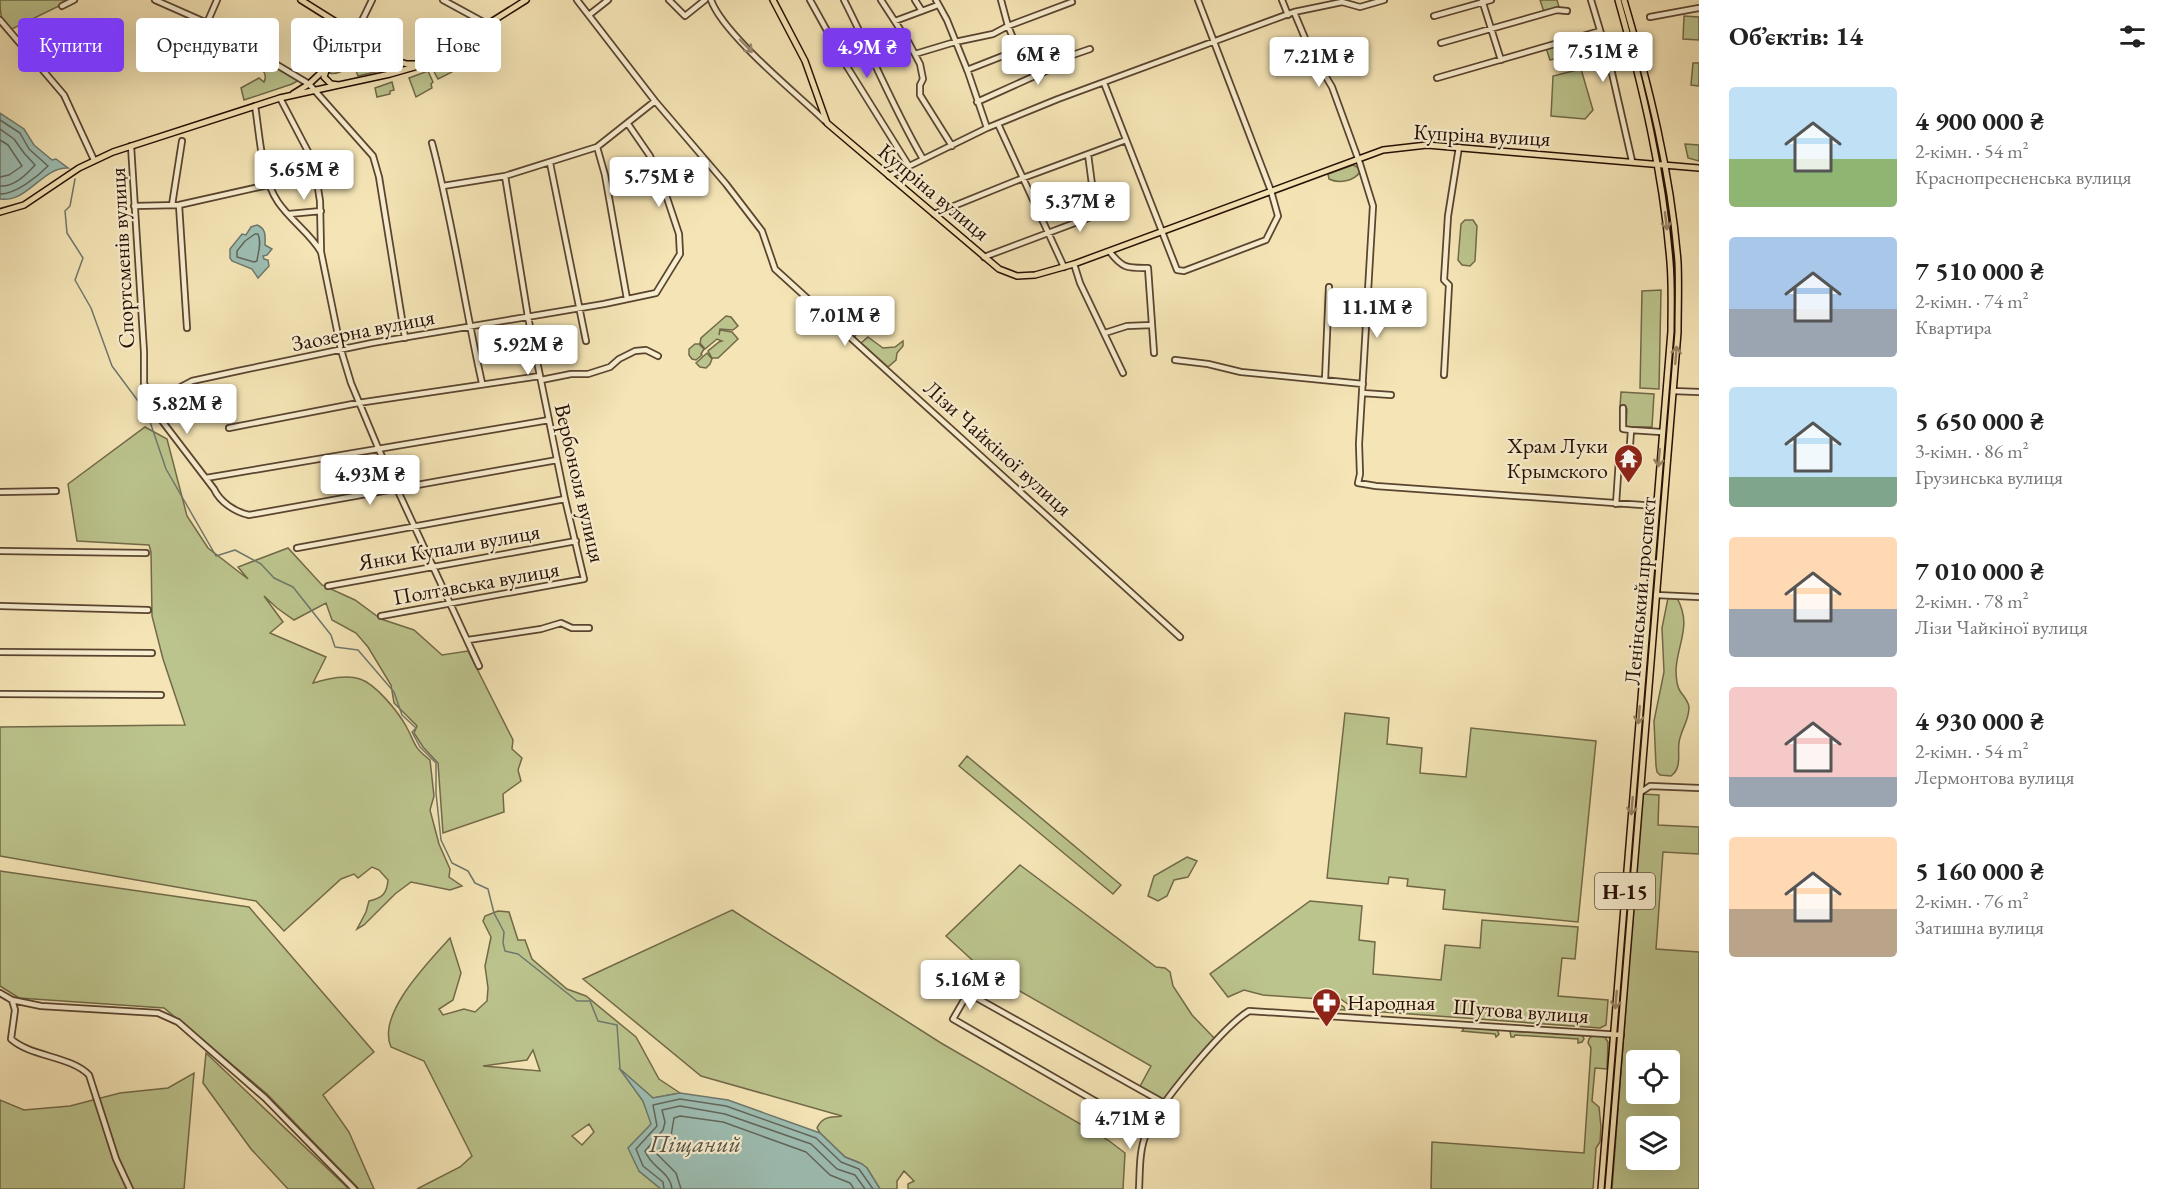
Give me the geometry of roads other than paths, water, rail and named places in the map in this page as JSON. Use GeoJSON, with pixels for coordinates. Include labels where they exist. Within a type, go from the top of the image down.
{"type":"FeatureCollection","features":[{"type":"Feature","properties":{"kind":"main road"},"geometry":{"type":"LineString","coordinates":[[301,0],[310,3],[330,18]]}},
{"type":"Feature","properties":{"kind":"main road"},"geometry":{"type":"LineString","coordinates":[[497,18],[526,0]]}},
{"type":"Feature","properties":{"kind":"main road","name":"Купріна вулиця"},"geometry":{"type":"LineString","coordinates":[[773,0],[805,61],[827,123],[984,257],[999,269],[1017,276],[1035,275],[1074,264],[1370,154],[1404,147],[1427,145],[1459,147],[1699,168]]}},
{"type":"Feature","properties":{"kind":"main road","name":"Ленінський проспект"},"geometry":{"type":"LineString","coordinates":[[1601,1189],[1671,331],[1671,263],[1661,188],[1636,63],[1618,0]]}},
{"type":"Feature","properties":{"kind":"main road","name":"Ленінський проспект"},"geometry":{"type":"LineString","coordinates":[[1608,1189],[1678,332],[1678,263],[1665,165],[1642,62],[1624,0]]}},
{"type":"Feature","properties":{"kind":"main road"},"geometry":{"type":"LineString","coordinates":[[0,213],[14,209],[94,160],[131,146],[289,96],[415,67]]}},
{"type":"Feature","properties":{"kind":"main road"},"geometry":{"type":"LineString","coordinates":[[289,96],[309,84],[322,72]]}},
{"type":"Feature","properties":{"kind":"main road"},"geometry":{"type":"LineString","coordinates":[[325,72],[325,80],[339,85]]}},
{"type":"Feature","properties":{"kind":"main road"},"geometry":{"type":"LineString","coordinates":[[1658,482],[1666,482]]}},
{"type":"Feature","properties":{"kind":"main road"},"geometry":{"type":"LineString","coordinates":[[1654,527],[1662,527]]}},
{"type":"Feature","properties":{"kind":"main road"},"geometry":{"type":"LineString","coordinates":[[1636,747],[1644,748]]}},
{"type":"Feature","properties":{"kind":"street"},"geometry":{"type":"LineString","coordinates":[[62,6],[74,0]]}},
{"type":"Feature","properties":{"kind":"street"},"geometry":{"type":"LineString","coordinates":[[155,0],[196,18]]}},
{"type":"Feature","properties":{"kind":"street"},"geometry":{"type":"LineString","coordinates":[[209,18],[217,0]]}},
{"type":"Feature","properties":{"kind":"street"},"geometry":{"type":"LineString","coordinates":[[364,18],[372,0]]}},
{"type":"Feature","properties":{"kind":"street"},"geometry":{"type":"LineString","coordinates":[[443,0],[476,18]]}},
{"type":"Feature","properties":{"kind":"street","name":"Лізи Чайкіної вулиця"},"geometry":{"type":"LineString","coordinates":[[578,0],[655,101],[726,184],[762,231],[775,269],[1180,637]]}},
{"type":"Feature","properties":{"kind":"street"},"geometry":{"type":"LineString","coordinates":[[589,15],[608,0]]}},
{"type":"Feature","properties":{"kind":"street"},"geometry":{"type":"LineString","coordinates":[[669,0],[685,16],[705,0]]}},
{"type":"Feature","properties":{"kind":"street","name":"Купріна вулиця"},"geometry":{"type":"LineString","coordinates":[[711,0],[715,12],[745,45],[827,123]]}},
{"type":"Feature","properties":{"kind":"street"},"geometry":{"type":"LineString","coordinates":[[810,0],[846,65],[909,166]]}},
{"type":"Feature","properties":{"kind":"street"},"geometry":{"type":"LineString","coordinates":[[844,0],[876,63],[901,122],[923,159]]}},
{"type":"Feature","properties":{"kind":"street"},"geometry":{"type":"LineString","coordinates":[[881,0],[915,54],[923,79],[919,88],[920,95],[952,146]]}},
{"type":"Feature","properties":{"kind":"street"},"geometry":{"type":"LineString","coordinates":[[915,0],[921,11]]}},
{"type":"Feature","properties":{"kind":"street"},"geometry":{"type":"LineString","coordinates":[[967,70],[1018,50],[1001,0]]}},
{"type":"Feature","properties":{"kind":"street"},"geometry":{"type":"LineString","coordinates":[[1104,83],[1177,270],[1184,271],[1266,240],[1278,216],[1271,191],[1198,0]]}},
{"type":"Feature","properties":{"kind":"street"},"geometry":{"type":"LineString","coordinates":[[1282,0],[1288,15]]}},
{"type":"Feature","properties":{"kind":"street"},"geometry":{"type":"LineString","coordinates":[[1360,0],[1360,7]]}},
{"type":"Feature","properties":{"kind":"street"},"geometry":{"type":"LineString","coordinates":[[888,176],[987,128],[1058,99],[1294,12],[1342,2],[1360,7],[1384,0]]}},
{"type":"Feature","properties":{"kind":"street"},"geometry":{"type":"LineString","coordinates":[[1434,16],[1491,0]]}},
{"type":"Feature","properties":{"kind":"street"},"geometry":{"type":"LineString","coordinates":[[1591,0],[1632,161]]}},
{"type":"Feature","properties":{"kind":"street"},"geometry":{"type":"LineString","coordinates":[[1483,1],[1501,60]]}},
{"type":"Feature","properties":{"kind":"street"},"geometry":{"type":"LineString","coordinates":[[894,21],[937,2],[947,20],[967,70],[987,128]]}},
{"type":"Feature","properties":{"kind":"street"},"geometry":{"type":"LineString","coordinates":[[915,54],[993,34],[1008,26],[1072,3]]}},
{"type":"Feature","properties":{"kind":"street"},"geometry":{"type":"LineString","coordinates":[[1650,17],[1699,8]]}},
{"type":"Feature","properties":{"kind":"street"},"geometry":{"type":"LineString","coordinates":[[1441,43],[1557,9],[1567,11]]}},
{"type":"Feature","properties":{"kind":"street"},"geometry":{"type":"LineString","coordinates":[[1294,12],[1310,50],[1332,87],[1358,159],[1373,213],[1358,483],[1656,506]]}},
{"type":"Feature","properties":{"kind":"street"},"geometry":{"type":"LineString","coordinates":[[0,20],[64,95],[94,160]]}},
{"type":"Feature","properties":{"kind":"street"},"geometry":{"type":"LineString","coordinates":[[1437,78],[1600,31]]}},
{"type":"Feature","properties":{"kind":"street"},"geometry":{"type":"LineString","coordinates":[[977,102],[1048,70],[1061,59],[1090,49]]}},
{"type":"Feature","properties":{"kind":"street"},"geometry":{"type":"LineString","coordinates":[[279,66],[316,90],[373,156],[379,177],[405,338]]}},
{"type":"Feature","properties":{"kind":"street"},"geometry":{"type":"LineString","coordinates":[[280,99],[314,163],[321,211],[321,252],[341,350],[358,403],[479,666]]}},
{"type":"Feature","properties":{"kind":"street"},"geometry":{"type":"LineString","coordinates":[[443,186],[505,176],[597,147],[655,101]]}},
{"type":"Feature","properties":{"kind":"street"},"geometry":{"type":"LineString","coordinates":[[255,106],[268,185],[279,204],[315,241],[321,252]]}},
{"type":"Feature","properties":{"kind":"street","name":"Заозерна вулиця"},"geometry":{"type":"LineString","coordinates":[[152,402],[192,381],[341,350],[656,293],[680,254],[679,234],[650,156],[627,124]]}},
{"type":"Feature","properties":{"kind":"street"},"geometry":{"type":"LineString","coordinates":[[998,124],[1064,267]]}},
{"type":"Feature","properties":{"kind":"street"},"geometry":{"type":"LineString","coordinates":[[934,214],[1126,140]]}},
{"type":"Feature","properties":{"kind":"street"},"geometry":{"type":"LineString","coordinates":[[172,205],[182,141]]}},
{"type":"Feature","properties":{"kind":"street"},"geometry":{"type":"LineString","coordinates":[[432,143],[443,186],[482,383]]}},
{"type":"Feature","properties":{"kind":"street","name":"Спортсменів вулиця"},"geometry":{"type":"LineString","coordinates":[[131,146],[144,383],[159,417],[206,478],[220,501],[249,515],[557,460]]}},
{"type":"Feature","properties":{"kind":"street"},"geometry":{"type":"LineString","coordinates":[[597,147],[605,175],[627,299]]}},
{"type":"Feature","properties":{"kind":"street"},"geometry":{"type":"LineString","coordinates":[[1444,375],[1449,285],[1444,280],[1448,216],[1459,147]]}},
{"type":"Feature","properties":{"kind":"street"},"geometry":{"type":"LineString","coordinates":[[984,257],[1096,215],[1088,154]]}},
{"type":"Feature","properties":{"kind":"street"},"geometry":{"type":"LineString","coordinates":[[550,163],[586,341]]}},
{"type":"Feature","properties":{"kind":"street","name":"Вербоноля вулиця"},"geometry":{"type":"LineString","coordinates":[[505,176],[540,378],[565,499],[584,576],[584,579],[578,582]]}},
{"type":"Feature","properties":{"kind":"street"},"geometry":{"type":"LineString","coordinates":[[134,206],[178,205],[268,185]]}},
{"type":"Feature","properties":{"kind":"street"},"geometry":{"type":"LineString","coordinates":[[320,201],[322,239]]}},
{"type":"Feature","properties":{"kind":"street"},"geometry":{"type":"LineString","coordinates":[[178,205],[187,328]]}},
{"type":"Feature","properties":{"kind":"street"},"geometry":{"type":"LineString","coordinates":[[289,214],[321,211]]}},
{"type":"Feature","properties":{"kind":"street"},"geometry":{"type":"LineString","coordinates":[[315,241],[322,239]]}},
{"type":"Feature","properties":{"kind":"street"},"geometry":{"type":"LineString","coordinates":[[1110,252],[1120,264],[1127,268],[1148,268],[1154,353]]}},
{"type":"Feature","properties":{"kind":"street"},"geometry":{"type":"LineString","coordinates":[[1074,264],[1080,283],[1123,373]]}},
{"type":"Feature","properties":{"kind":"street"},"geometry":{"type":"LineString","coordinates":[[1325,380],[1329,287]]}},
{"type":"Feature","properties":{"kind":"street"},"geometry":{"type":"LineString","coordinates":[[1105,333],[1126,326],[1152,325]]}},
{"type":"Feature","properties":{"kind":"street"},"geometry":{"type":"LineString","coordinates":[[229,428],[358,403],[482,383],[588,374],[610,367],[619,359],[635,351],[646,350],[658,356]]}},
{"type":"Feature","properties":{"kind":"street"},"geometry":{"type":"LineString","coordinates":[[1175,360],[1208,364],[1241,372],[1363,384]]}},
{"type":"Feature","properties":{"kind":"street"},"geometry":{"type":"LineString","coordinates":[[1673,391],[1699,392]]}},
{"type":"Feature","properties":{"kind":"street"},"geometry":{"type":"LineString","coordinates":[[1362,393],[1391,395]]}},
{"type":"Feature","properties":{"kind":"street"},"geometry":{"type":"LineString","coordinates":[[1623,408],[1623,429],[1662,432]]}},
{"type":"Feature","properties":{"kind":"street"},"geometry":{"type":"LineString","coordinates":[[206,478],[549,420]]}},
{"type":"Feature","properties":{"kind":"street"},"geometry":{"type":"LineString","coordinates":[[1616,504],[1618,460],[1629,460],[1631,430]]}},
{"type":"Feature","properties":{"kind":"street"},"geometry":{"type":"LineString","coordinates":[[0,492],[56,491]]}},
{"type":"Feature","properties":{"kind":"street"},"geometry":{"type":"LineString","coordinates":[[297,548],[565,499]]}},
{"type":"Feature","properties":{"kind":"street","name":"Янки Купали вулиця"},"geometry":{"type":"LineString","coordinates":[[328,585],[576,541]]}},
{"type":"Feature","properties":{"kind":"street"},"geometry":{"type":"LineString","coordinates":[[0,551],[146,554]]}},
{"type":"Feature","properties":{"kind":"street","name":"Полтавська вулиця"},"geometry":{"type":"LineString","coordinates":[[381,616],[578,582]]}},
{"type":"Feature","properties":{"kind":"street"},"geometry":{"type":"LineString","coordinates":[[1656,595],[1699,597]]}},
{"type":"Feature","properties":{"kind":"street"},"geometry":{"type":"LineString","coordinates":[[0,606],[148,610]]}},
{"type":"Feature","properties":{"kind":"street"},"geometry":{"type":"LineString","coordinates":[[468,640],[542,629],[561,623],[572,628],[589,628]]}},
{"type":"Feature","properties":{"kind":"street"},"geometry":{"type":"LineString","coordinates":[[0,652],[152,653]]}},
{"type":"Feature","properties":{"kind":"street"},"geometry":{"type":"LineString","coordinates":[[0,694],[161,694]]}},
{"type":"Feature","properties":{"kind":"street"},"geometry":{"type":"LineString","coordinates":[[1641,777],[1650,786]]}},
{"type":"Feature","properties":{"kind":"street"},"geometry":{"type":"LineString","coordinates":[[1640,793],[1650,786],[1699,788]]}},
{"type":"Feature","properties":{"kind":"street"},"geometry":{"type":"LineString","coordinates":[[0,993],[12,1000],[41,1006],[158,1013],[178,1022],[265,1098],[354,1189]]}},
{"type":"Feature","properties":{"kind":"street"},"geometry":{"type":"LineString","coordinates":[[1147,1131],[953,1019],[968,993],[1164,1103]]}},
{"type":"Feature","properties":{"kind":"street"},"geometry":{"type":"LineString","coordinates":[[12,1000],[15,1010],[11,1039],[34,1051],[82,1069],[89,1075],[116,1158],[130,1189]]}},
{"type":"Feature","properties":{"kind":"street","name":"Шутова вулиця"},"geometry":{"type":"LineString","coordinates":[[1139,1189],[1140,1154],[1147,1131],[1154,1119],[1164,1103],[1223,1032],[1249,1011],[1621,1035]]}},
{"type":"Feature","properties":{"kind":"water"},"geometry":{"type":"Polygon","coordinates":[[[0,113],[24,129],[34,145],[52,160],[56,159],[68,168],[50,173],[19,196],[0,199],[0,113]]]}},
{"type":"Feature","properties":{"kind":"water"},"geometry":{"type":"Polygon","coordinates":[[[257,225],[264,231],[265,245],[272,249],[263,256],[268,260],[269,266],[258,278],[252,269],[230,258],[230,249],[242,234],[246,235],[251,227],[257,225]]]}},
{"type":"Feature","properties":{"kind":"water","name":"Піщаний"},"geometry":{"type":"Polygon","coordinates":[[[619,1068],[653,1098],[680,1093],[728,1100],[820,1133],[845,1157],[867,1168],[880,1189],[661,1189],[639,1171],[628,1148],[651,1124],[643,1101],[619,1068]]]}},
{"type":"Feature","properties":{"kind":"waterway"},"geometry":{"type":"LineString","coordinates":[[75,179],[70,206],[65,211],[67,233],[83,258],[75,280],[91,308],[112,366],[147,413],[166,469],[216,556],[235,550],[261,564],[274,578],[293,587],[331,635],[335,647],[358,650],[394,692],[402,715],[416,728],[412,732],[420,747],[436,763],[436,793],[441,840],[452,863],[468,871],[475,883],[488,889],[494,913],[504,932],[505,951],[518,954],[577,1001],[590,1001],[598,1021],[617,1025],[620,1068]]}},
{"type":"Feature","properties":{"kind":"place","name":"Храм Луки Крымского"},"geometry":{"type":"Point","coordinates":[1629,484]}},
{"type":"Feature","properties":{"kind":"place","name":"Народная"},"geometry":{"type":"Point","coordinates":[1326,1028]}}]}
